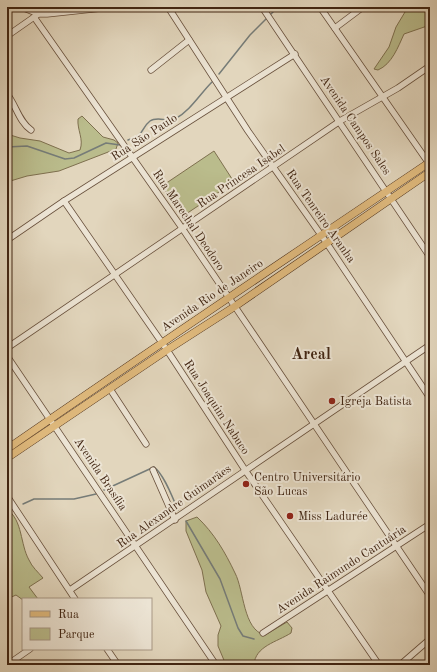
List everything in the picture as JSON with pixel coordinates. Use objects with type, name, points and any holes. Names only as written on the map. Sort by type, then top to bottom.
[{"type":"main road","name":"Avenida Rio de Janeiro","points":[[7,449],[161,342],[430,163]]},
{"type":"main road","name":"Avenida Rio de Janeiro","points":[[7,458],[167,350],[234,307],[326,242],[430,172]]},
{"type":"street","points":[[21,7],[37,15],[64,14],[112,7]]},
{"type":"street","name":"Rua Tenreiro Aranha","points":[[168,7],[273,168],[326,242],[430,398]]},
{"type":"street","name":"Avenida Campos Sales","points":[[262,7],[430,256]]},
{"type":"street","points":[[320,7],[430,163]]},
{"type":"street","points":[[335,28],[363,7]]},
{"type":"street","points":[[7,36],[37,15]]},
{"type":"street","name":"Rua Marechal Deodoro","points":[[37,15],[430,596]]},
{"type":"street","points":[[151,70],[189,40]]},
{"type":"street","name":"Rua São Paulo","points":[[7,240],[64,201],[134,158],[226,97],[295,54]]},
{"type":"street","name":"Rua Princesa Isabel","points":[[7,348],[340,121],[384,97],[430,66]]},
{"type":"street","points":[[7,94],[25,125],[31,130]]},
{"type":"street","name":"Rua Joaquim Nabuco","points":[[64,201],[167,350],[245,470],[379,665]]},
{"type":"street","name":"Rua Alexandre Guimarães","points":[[70,590],[175,520],[313,423],[430,345]]},
{"type":"street","name":"Avenida Brasília","points":[[7,356],[216,665]]},
{"type":"street","points":[[110,389],[146,444]]},
{"type":"street","points":[[153,470],[175,520]]},
{"type":"street","points":[[7,496],[74,598]]},
{"type":"street","name":"Avenida Raimundo Cantuária","points":[[263,632],[430,524]]},
{"type":"street","points":[[400,665],[430,639]]},
{"type":"street","points":[[7,665],[29,650]]},
{"type":"street","points":[[108,650],[118,665]]},
{"type":"green space","points":[[408,7],[430,7],[430,25],[404,34],[397,50],[387,64],[378,70],[374,69],[389,47],[396,27]]},
{"type":"green space","points":[[82,116],[103,137],[114,140],[118,143],[116,149],[59,171],[27,176],[7,182],[7,134],[20,138],[40,141],[69,153],[80,150],[81,138],[78,127],[78,119]]},
{"type":"green space","points":[[214,151],[234,182],[183,216],[162,186]]},
{"type":"green space","points":[[7,509],[12,514],[19,526],[26,554],[30,563],[43,578],[29,587],[37,598],[22,598],[22,599],[16,595],[7,599]]},
{"type":"green space","points":[[197,517],[214,536],[231,565],[238,580],[248,618],[252,626],[258,632],[265,635],[287,622],[292,628],[291,633],[262,649],[255,659],[254,665],[226,665],[218,646],[218,635],[221,626],[206,592],[202,570],[186,531],[186,521]]},
{"type":"waterway","points":[[270,15],[278,7]]},
{"type":"waterway","points":[[219,74],[250,35],[267,18]]},
{"type":"waterway","points":[[128,140],[138,136],[150,121],[159,119],[172,120],[180,116],[212,82]]},
{"type":"waterway","points":[[7,147],[27,146],[65,159],[74,158],[106,143],[120,145]]},
{"type":"waterway","points":[[104,490],[154,467],[158,470],[165,481],[178,510]]},
{"type":"waterway","points":[[23,504],[34,499],[74,499],[96,494]]},
{"type":"waterway","points":[[186,521],[220,579],[238,628],[243,636],[254,639]]},
{"type":"place","name":"Igreja Batista","points":[[332,401]]},
{"type":"place","name":"Centro Universitário São Lucas","points":[[246,484]]},
{"type":"place","name":"Miss Ladurée","points":[[290,516]]},
{"type":"district","name":"Areal","points":[[311,353]]}]
